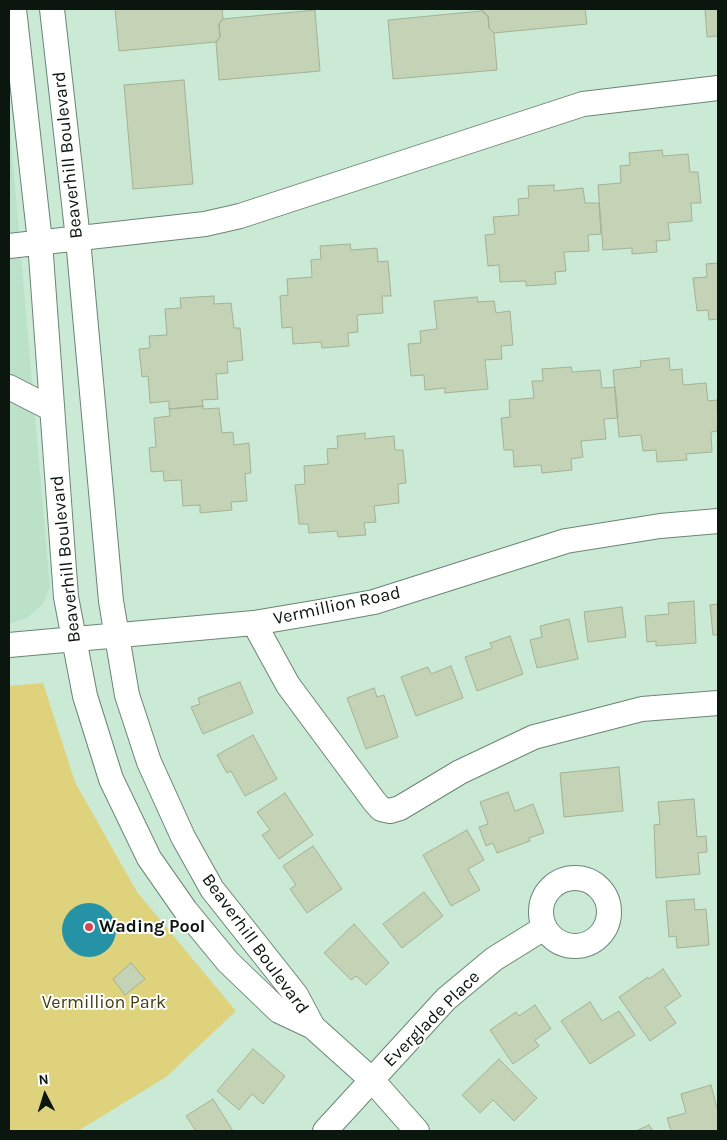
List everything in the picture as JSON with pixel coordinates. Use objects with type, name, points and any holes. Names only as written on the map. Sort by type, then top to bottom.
[{"type":"street","name":"Beaverhill Boulevard","points":[[14,9],[40,242],[66,597],[85,696],[111,779],[149,858],[186,911],[228,962],[279,1011],[313,1028],[372,1080],[417,1131]]},
{"type":"street","name":"Beaverhill Boulevard","points":[[52,9],[78,238],[116,635],[127,695],[149,762],[183,837],[212,889],[296,995],[313,1028]]},
{"type":"street","points":[[9,246],[206,224],[240,216],[583,104],[718,88]]},
{"type":"street","points":[[9,387],[52,409]]},
{"type":"street","name":"Vermillion Road","points":[[9,645],[254,623],[374,602],[566,541],[660,526],[718,521]]},
{"type":"street","points":[[254,623],[288,685],[374,801],[381,809],[390,811],[400,808],[460,772],[534,738],[642,709],[718,703]]},
{"type":"street","name":"Everglade Place","points":[[325,1131],[424,1022],[471,977],[516,944],[544,928]]},
{"type":"shaded area","points":[[9,117],[50,588],[42,605],[27,618],[9,624]]},
{"type":"green space","name":"Vermillion Park","points":[[43,683],[75,782],[137,892],[236,1011],[166,1077],[78,1131],[9,1131],[9,686]]},
{"type":"water","name":"Wading Pool","points":[[84,903],[94,903],[104,907],[112,915],[116,930],[112,945],[104,953],[94,957],[84,957],[74,953],[66,945],[62,935],[62,925],[66,915],[74,907]]},
{"type":"building","points":[[115,9],[222,9],[223,19],[219,24],[220,37],[216,42],[119,51]]},
{"type":"building","points":[[481,9],[585,9],[587,24],[494,33],[489,28],[488,16]]},
{"type":"building","points":[[705,9],[718,9],[718,36],[707,37]]},
{"type":"building","points":[[315,10],[320,71],[219,80],[216,42],[220,37],[219,24],[223,19]]},
{"type":"building","points":[[481,11],[488,16],[489,28],[494,33],[497,70],[393,79],[388,20]]},
{"type":"building","points":[[184,80],[193,184],[133,189],[124,85]]},
{"type":"building","points":[[662,150],[663,156],[688,154],[690,172],[698,172],[701,203],[691,203],[692,221],[668,223],[670,240],[656,241],[657,252],[632,254],[632,248],[603,250],[598,185],[621,183],[620,166],[630,165],[629,153]]},
{"type":"building","points":[[554,185],[554,191],[583,188],[585,203],[599,203],[601,234],[588,235],[589,251],[564,252],[566,271],[555,272],[556,284],[526,286],[526,281],[500,282],[499,265],[488,266],[485,235],[495,234],[493,217],[519,215],[518,199],[529,198],[528,186]]},
{"type":"building","points":[[350,244],[351,250],[377,248],[378,262],[388,261],[391,296],[382,296],[383,313],[357,315],[358,332],[348,333],[349,346],[322,348],[321,342],[293,344],[292,327],[282,328],[280,296],[288,295],[287,279],[312,277],[311,260],[321,259],[320,246]]},
{"type":"building","points":[[718,263],[718,319],[709,320],[708,310],[697,311],[693,278],[707,277],[706,264]]},
{"type":"building","points":[[214,296],[214,304],[231,303],[234,328],[240,328],[243,360],[227,362],[228,373],[216,374],[218,399],[202,400],[203,406],[169,409],[169,401],[150,403],[148,376],[142,377],[139,349],[150,348],[149,336],[167,335],[165,309],[181,308],[180,298]]},
{"type":"building","points":[[477,297],[478,302],[494,301],[496,313],[510,311],[513,345],[501,346],[502,359],[485,360],[488,389],[445,393],[445,388],[425,390],[424,375],[411,376],[408,344],[421,343],[420,331],[437,329],[434,301]]},
{"type":"building","points":[[669,358],[670,370],[682,369],[683,385],[706,383],[708,401],[717,400],[718,431],[711,432],[712,452],[686,454],[687,460],[657,462],[656,450],[643,451],[641,435],[619,437],[613,370],[641,367],[640,361]]},
{"type":"building","points":[[571,367],[572,372],[600,370],[602,388],[615,387],[618,418],[604,419],[606,439],[581,441],[583,457],[571,459],[572,470],[542,473],[541,465],[514,467],[513,450],[504,450],[501,418],[510,417],[509,400],[534,398],[532,381],[543,381],[542,369]]},
{"type":"building","points":[[203,406],[203,409],[219,408],[222,433],[233,432],[234,445],[249,443],[251,473],[245,474],[247,501],[231,502],[232,510],[200,513],[200,505],[183,506],[181,480],[164,481],[163,471],[151,472],[149,448],[156,447],[154,418],[170,416],[169,409]]},
{"type":"building","points":[[365,433],[365,439],[394,436],[395,450],[403,450],[406,483],[398,484],[399,503],[374,506],[376,522],[364,523],[366,535],[338,537],[337,531],[309,533],[308,524],[299,524],[295,485],[305,484],[304,466],[328,464],[327,449],[338,448],[337,436]]},
{"type":"building","points":[[694,601],[696,643],[656,646],[656,641],[647,642],[645,616],[669,614],[668,603]]},
{"type":"building","points":[[718,604],[718,635],[713,635],[710,605]]},
{"type":"building","points":[[622,607],[626,637],[588,642],[584,612]]},
{"type":"building","points":[[569,619],[578,659],[537,668],[530,640],[542,637],[540,626]]},
{"type":"building","points":[[510,636],[523,674],[477,691],[465,657],[492,648],[490,643]]},
{"type":"building","points":[[451,666],[463,698],[416,716],[401,677],[428,667],[431,674]]},
{"type":"building","points":[[240,682],[253,713],[203,734],[191,707],[200,704],[198,698]]},
{"type":"building","points":[[374,688],[377,697],[384,695],[398,737],[366,749],[347,698]]},
{"type":"building","points":[[253,735],[277,779],[245,796],[231,771],[227,773],[217,755]]},
{"type":"building","points":[[619,767],[623,811],[564,817],[560,773]]},
{"type":"building","points":[[508,792],[515,811],[533,804],[544,833],[529,838],[530,841],[497,853],[493,843],[486,846],[479,827],[488,824],[480,802]]},
{"type":"building","points":[[285,793],[313,835],[279,859],[262,835],[270,830],[257,812]]},
{"type":"building","points":[[694,799],[697,837],[706,836],[707,852],[698,853],[700,874],[656,878],[654,825],[660,824],[658,802]]},
{"type":"building","points":[[467,830],[484,860],[468,869],[480,890],[451,906],[423,855]]},
{"type":"building","points":[[313,846],[342,889],[307,913],[290,889],[296,885],[283,866]]},
{"type":"building","points":[[424,892],[443,916],[402,948],[383,924]]},
{"type":"building","points":[[694,899],[695,910],[706,909],[709,945],[677,948],[676,936],[669,937],[666,901]]},
{"type":"building","points":[[354,924],[389,963],[366,985],[356,976],[351,980],[324,953]]},
{"type":"building","points":[[131,963],[145,979],[125,995],[113,979]]},
{"type":"building","points":[[663,969],[681,996],[665,1007],[676,1023],[650,1041],[619,997]]},
{"type":"building","points":[[590,1002],[602,1021],[619,1011],[635,1035],[590,1064],[561,1021]]},
{"type":"building","points":[[535,1005],[551,1029],[535,1040],[539,1046],[513,1064],[490,1030],[516,1012],[519,1016]]},
{"type":"building","points":[[253,1049],[285,1076],[263,1104],[252,1094],[239,1110],[217,1091]]},
{"type":"building","points":[[499,1059],[537,1098],[514,1121],[493,1100],[480,1113],[462,1095]]},
{"type":"building","points":[[711,1085],[718,1112],[718,1131],[671,1131],[667,1118],[686,1113],[681,1094]]},
{"type":"building","points":[[213,1099],[233,1131],[196,1131],[186,1116]]},
{"type":"building","points":[[649,1125],[653,1131],[636,1131]]},
{"type":"place","name":"Wading Pool","points":[[89,927]]}]
